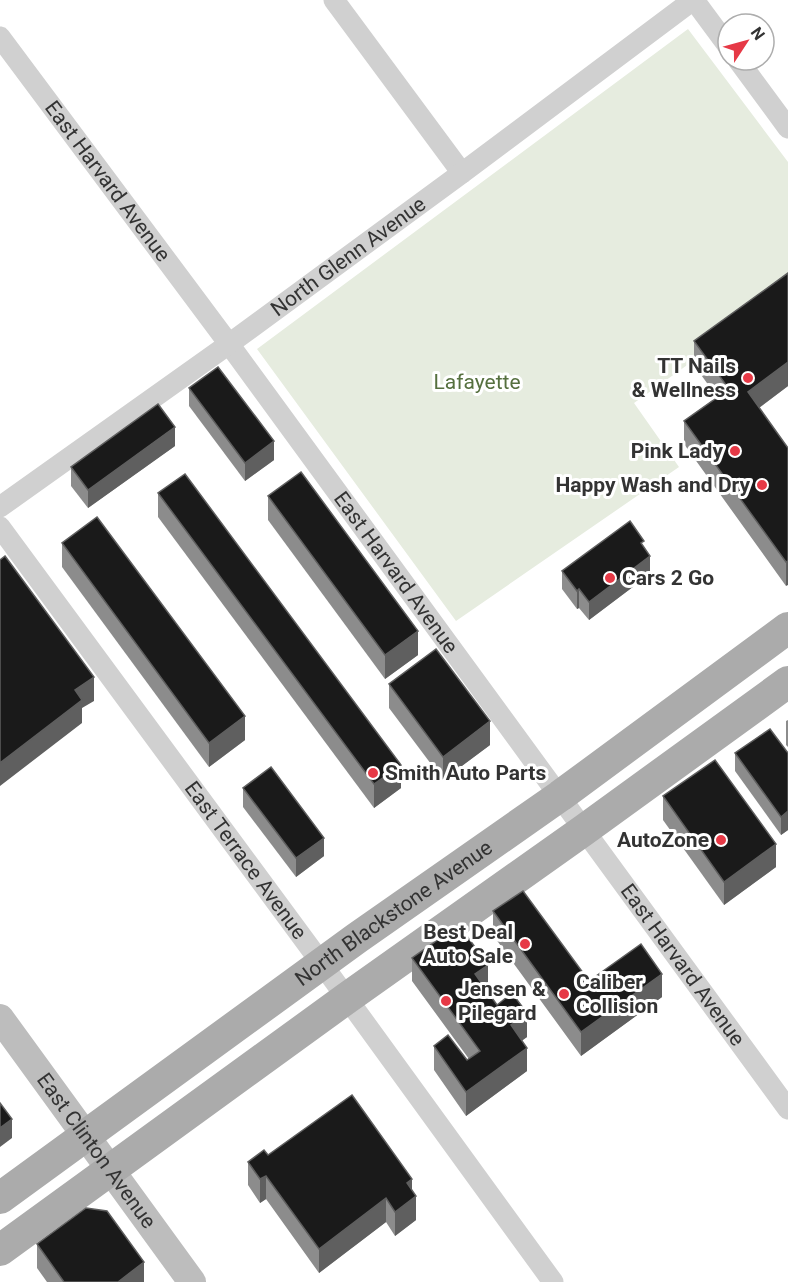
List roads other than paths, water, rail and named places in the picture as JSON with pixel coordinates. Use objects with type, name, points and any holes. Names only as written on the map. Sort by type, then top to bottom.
[{"type":"main road","name":"North Blackstone Avenue","points":[[0,1198],[322,964],[560,796],[788,628]]},
{"type":"main road","name":"North Blackstone Avenue","points":[[0,1250],[788,682]]},
{"type":"main road","name":"East Clinton Avenue","points":[[0,1018],[192,1282]]},
{"type":"street","points":[[334,0],[462,173]]},
{"type":"street","points":[[694,0],[716,30]]},
{"type":"street","name":"North Glenn Avenue","points":[[0,507],[229,344],[694,0]]},
{"type":"street","name":"East Harvard Avenue","points":[[0,37],[229,344],[788,1109]]},
{"type":"street","points":[[747,72],[788,128]]},
{"type":"street","name":"East Terrace Avenue","points":[[0,527],[553,1282]]},
{"type":"place","name":"TT Nails & Wellness","points":[[748,378]]},
{"type":"place","name":"Pink Lady","points":[[735,451]]},
{"type":"place","name":"Happy Wash and Dry","points":[[762,485]]},
{"type":"place","name":"Cars 2 Go","points":[[610,578]]},
{"type":"place","name":"Smith Auto Parts","points":[[373,773]]},
{"type":"place","name":"AutoZone","points":[[721,840]]},
{"type":"place","name":"Best Deal Auto Sale","points":[[525,944]]},
{"type":"place","name":"Caliber Collision","points":[[564,994]]},
{"type":"place","name":"Jensen & Pilegard","points":[[446,1001]]},
{"type":"park label","name":"Lafayette","points":[[477,382]]}]
